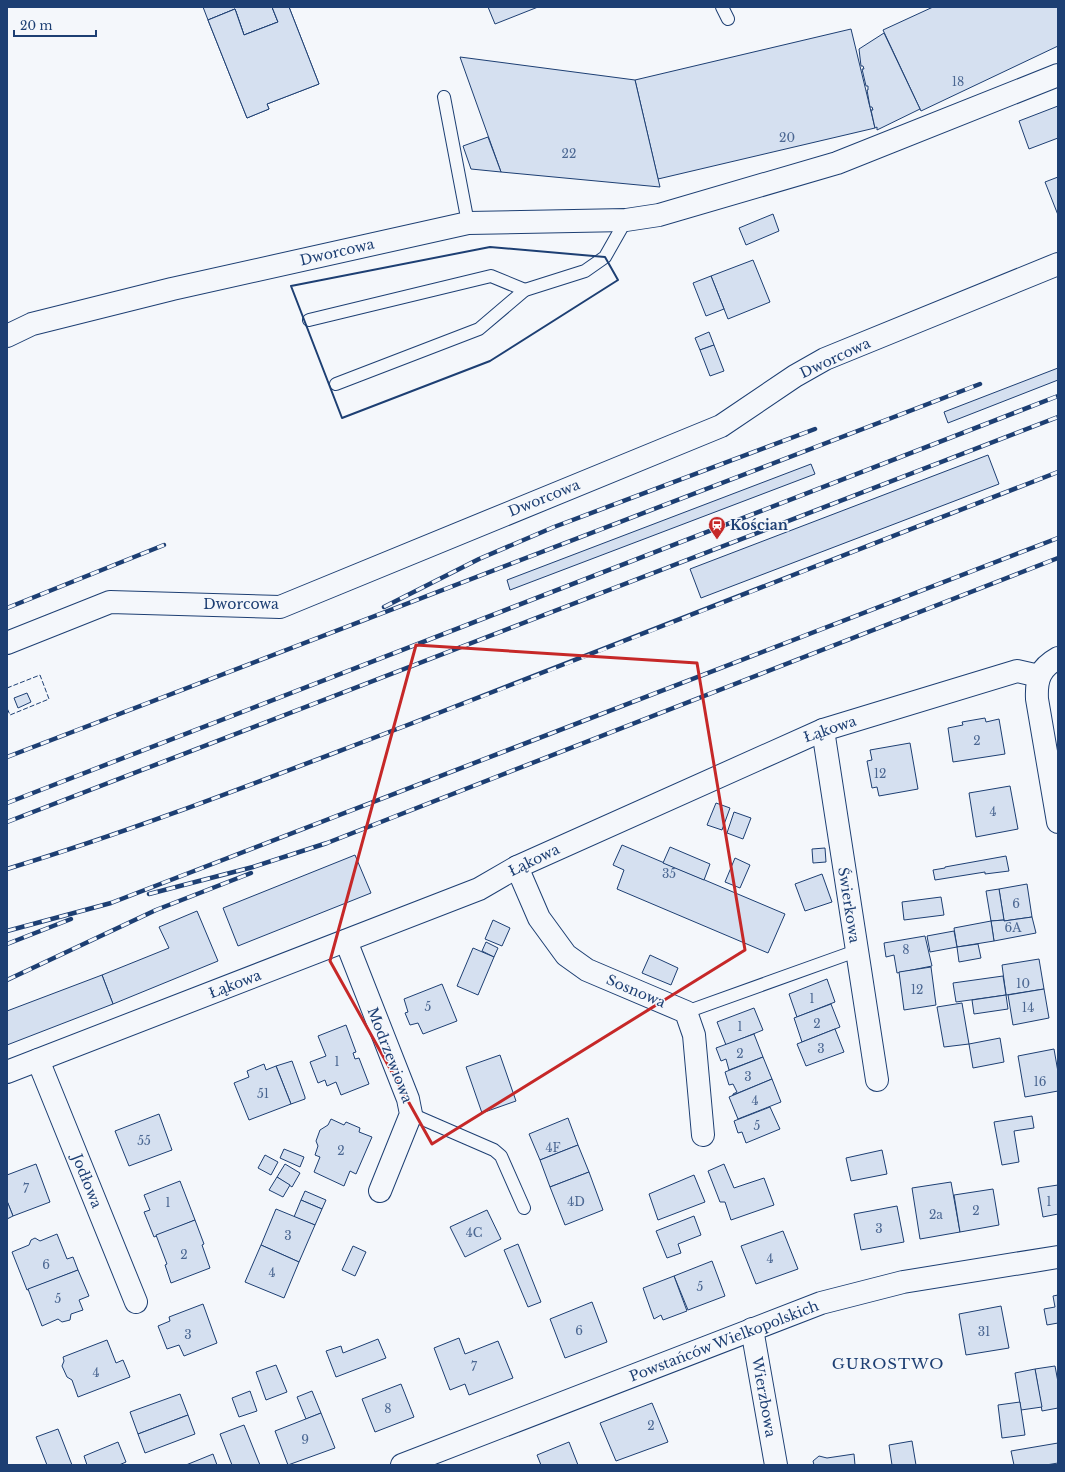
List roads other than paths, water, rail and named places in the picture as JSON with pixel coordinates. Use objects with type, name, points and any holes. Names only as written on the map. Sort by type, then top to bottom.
[{"type":"street","name":"Dworcowa","points":[[7,336],[32,324],[165,291],[468,223],[626,220],[659,215],[837,163],[1058,75]]},
{"type":"street","name":"Dworcowa","points":[[7,643],[110,602],[280,606],[721,426],[795,376],[825,359],[1058,264]]},
{"type":"street","points":[[1058,658],[1045,666],[1039,676],[1036,686],[1058,822]]},
{"type":"street","name":"Łąkowa","points":[[7,1072],[479,889],[517,867],[823,730],[1017,671],[1039,676]]},
{"type":"street","name":"Świerkowa","points":[[823,730],[877,1080]]},
{"type":"street","name":"Sosnowa","points":[[517,867],[539,918],[566,955],[587,970],[686,1012]]},
{"type":"street","name":"Modrzewiowa","points":[[346,941],[408,1099],[410,1114],[380,1191]]},
{"type":"street","points":[[686,1012],[694,1035],[702,1135]]},
{"type":"street","name":"Jodłowa","points":[[38,1060],[136,1302]]},
{"type":"street","name":"Powstańców Wielkopolskich","points":[[408,1464],[821,1303],[903,1282],[1058,1257]]},
{"type":"street","name":"Wierzbowa","points":[[752,1329],[776,1465]]},
{"type":"lane","points":[[722,7],[728,20]]},
{"type":"lane","points":[[444,97],[468,223]]},
{"type":"lane","points":[[336,384],[479,329],[526,290],[585,271],[605,257],[626,220]]},
{"type":"lane","points":[[309,320],[491,276],[526,290]]},
{"type":"lane","points":[[686,1012],[856,951]]},
{"type":"lane","points":[[410,1114],[494,1150],[501,1156],[524,1208]]},
{"type":"railway","points":[[7,757],[980,384]]},
{"type":"railway","points":[[7,803],[1058,396]]},
{"type":"railway","points":[[7,822],[1058,417]]},
{"type":"railway","points":[[384,607],[479,559],[554,527],[815,429]]},
{"type":"railway","points":[[7,869],[157,819],[257,782],[568,663],[1058,472]]},
{"type":"railway","points":[[7,931],[111,903],[1058,538]]},
{"type":"railway","points":[[7,608],[164,545]]},
{"type":"railway","points":[[149,894],[253,867],[327,843],[1058,558]]},
{"type":"railway","points":[[7,980],[156,910],[251,873]]},
{"type":"railway","points":[[7,944],[71,919]]},
{"type":"place","name":"Kościan","points":[[717,540]]},
{"type":"district","name":"GUROSTWO","points":[[888,1363]]}]
